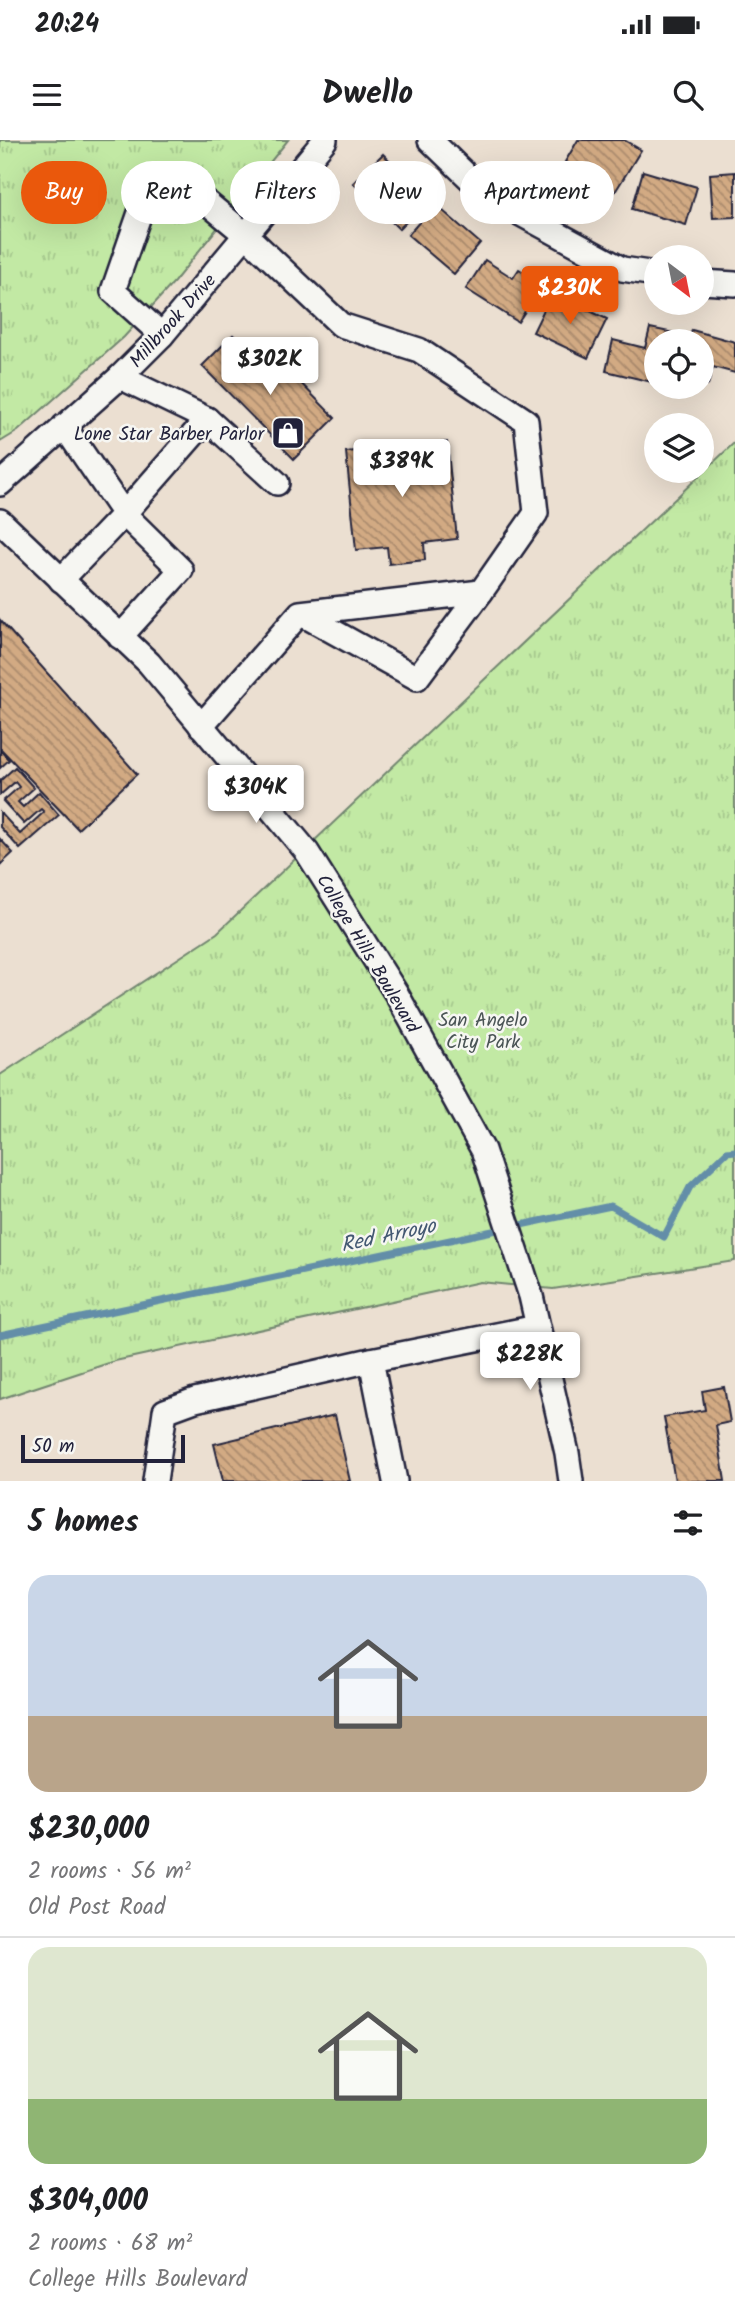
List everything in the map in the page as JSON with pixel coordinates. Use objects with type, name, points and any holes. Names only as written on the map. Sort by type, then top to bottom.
[{"type":"street","name":"Millbrook Drive","points":[[0,484],[120,377],[162,335],[325,140]]},
{"type":"street","points":[[430,140],[488,197],[622,268],[644,272]]},
{"type":"street","points":[[162,335],[113,290],[142,207],[179,197],[205,201],[246,234],[341,325],[418,350],[526,421],[536,513],[417,678],[300,613]]},
{"type":"street","points":[[714,283],[735,285]]},
{"type":"street","points":[[120,377],[207,419],[277,483]]},
{"type":"street","points":[[61,580],[124,514],[207,419]]},
{"type":"street","points":[[64,426],[124,514],[181,570],[120,637]]},
{"type":"street","name":"College Hills Boulevard","points":[[0,521],[149,663],[307,852],[396,993],[483,1150],[531,1296],[571,1481]]},
{"type":"street","points":[[201,726],[300,613],[481,592]]},
{"type":"street","points":[[155,1481],[165,1411],[195,1400],[371,1360],[537,1327]]},
{"type":"street","points":[[371,1360],[395,1481]]},
{"type":"green space","points":[[0,140],[288,140],[271,161],[230,161],[230,212],[174,282],[124,337],[18,431],[0,442]]},
{"type":"green space","name":"San Angelo City Park","points":[[735,442],[735,1261],[553,1289],[480,1282],[115,1361],[0,1399],[0,1075],[217,933],[692,483],[714,483],[714,462]]},
{"type":"building","points":[[578,140],[624,140],[641,150],[615,192],[614,161],[566,161]]},
{"type":"building","points":[[383,154],[390,161],[376,161]]},
{"type":"building","points":[[643,171],[697,187],[686,225],[632,209]]},
{"type":"building","points":[[735,172],[735,217],[713,218],[710,174]]},
{"type":"building","points":[[446,214],[480,243],[454,274],[408,235],[418,224],[446,224]]},
{"type":"building","points":[[485,260],[513,278],[519,269],[543,284],[518,322],[466,289]]},
{"type":"building","points":[[552,293],[607,319],[588,358],[533,332]]},
{"type":"building","points":[[233,335],[275,376],[285,367],[335,418],[294,459],[202,366]]},
{"type":"building","points":[[714,336],[735,342],[735,373],[714,367]]},
{"type":"building","points":[[613,340],[644,348],[644,380],[606,371]]},
{"type":"building","points":[[447,442],[457,539],[424,543],[425,560],[389,564],[387,547],[356,550],[346,452]]},
{"type":"building","points":[[0,620],[137,774],[78,829],[0,748]]},
{"type":"building","points":[[0,750],[9,760],[0,768]]},
{"type":"building","points":[[15,767],[34,788],[18,802],[23,807],[39,792],[59,815],[20,849],[0,827],[0,812],[20,834],[44,812],[41,809],[24,824],[3,801],[19,787],[15,782],[0,795],[0,781]]},
{"type":"building","points":[[0,839],[13,853],[0,865]]},
{"type":"building","points":[[724,1387],[730,1422],[716,1425],[725,1481],[675,1481],[664,1417],[705,1410],[702,1391]]},
{"type":"building","points":[[335,1415],[350,1481],[223,1481],[214,1444]]},
{"type":"waterway","name":"Red Arroyo","points":[[0,1335],[611,1206],[664,1237],[690,1187],[727,1152],[735,1151]]},
{"type":"place","name":"Lone Star Barber Parlor","points":[[288,433]]}]
